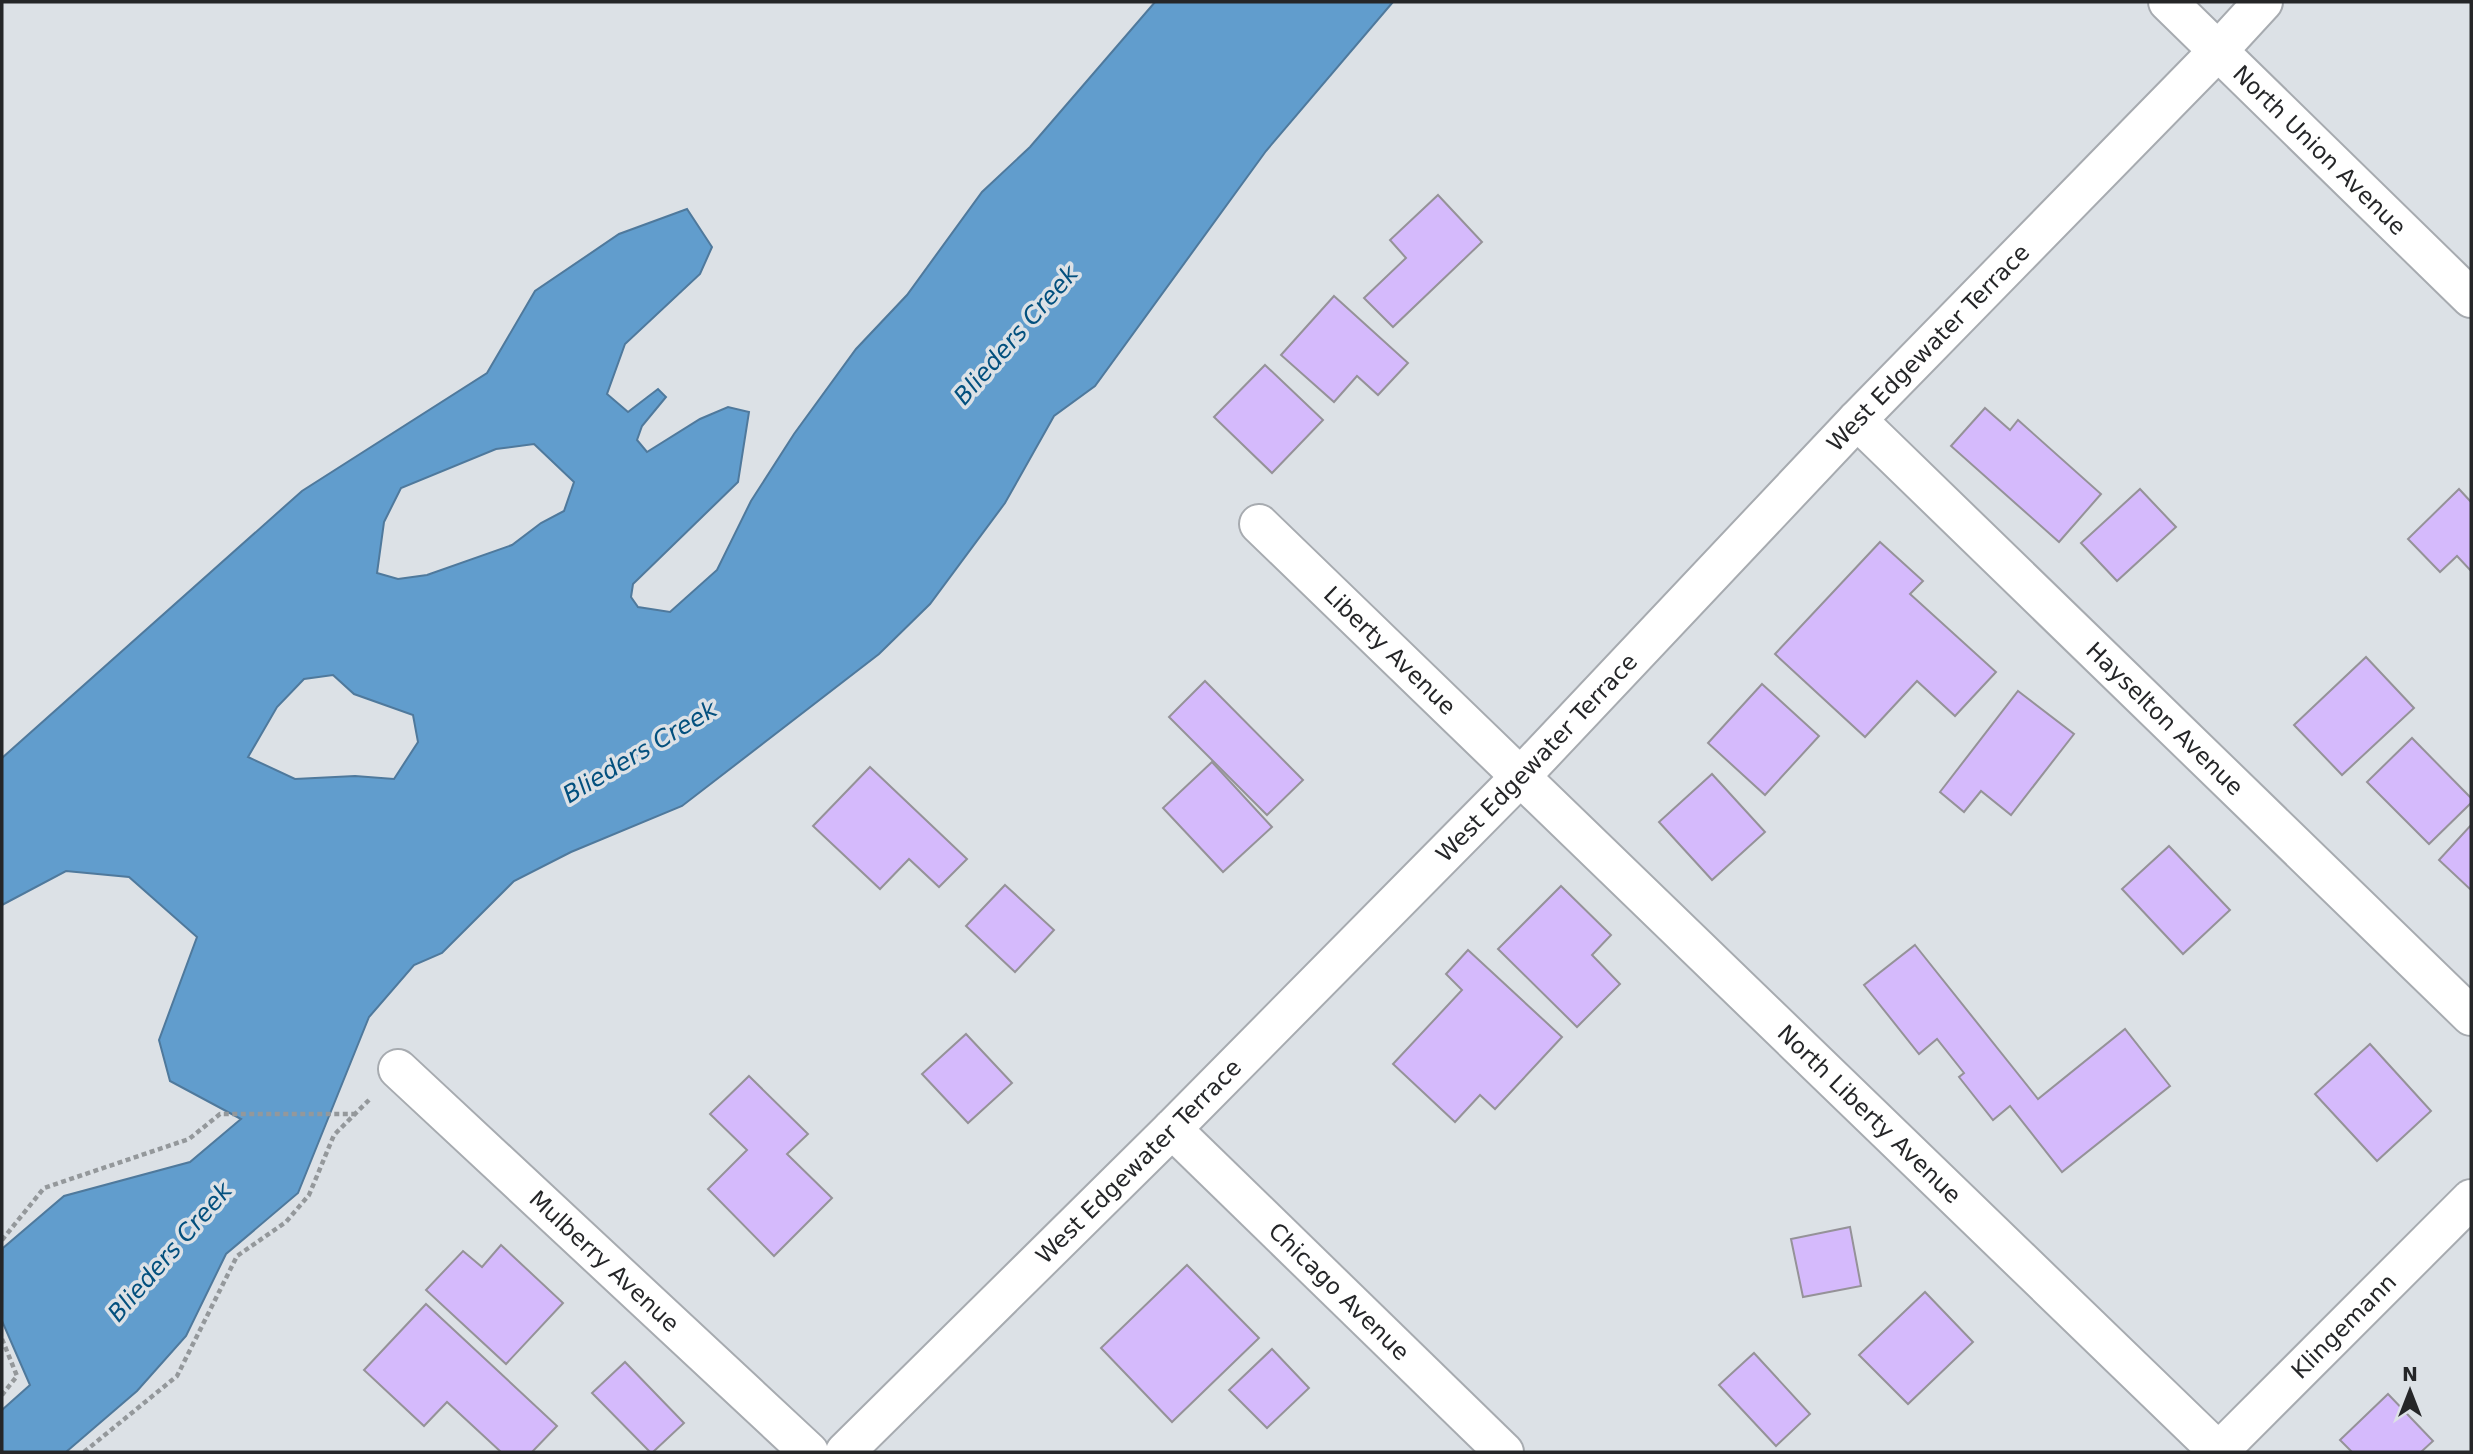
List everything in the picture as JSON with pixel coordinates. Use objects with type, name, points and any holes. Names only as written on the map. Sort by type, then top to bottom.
[{"type":"street","name":"North Union Avenue","points":[[2168,2],[2471,298]]},
{"type":"street","name":"West Edgewater Terrace","points":[[845,1452],[1172,1129],[1521,776],[1857,420],[2263,2]]},
{"type":"street","name":"Hayselton Avenue","points":[[1857,420],[2471,1016]]},
{"type":"street","name":"Liberty Avenue","points":[[1259,524],[1521,776]]},
{"type":"street","name":"North Liberty Avenue","points":[[1521,776],[2218,1452]]},
{"type":"street","name":"Mulberry Avenue","points":[[398,1069],[809,1452]]},
{"type":"street","name":"Chicago Avenue","points":[[1172,1129],[1504,1452]]},
{"type":"street","name":"Klingemann","points":[[2218,1452],[2471,1199]]},
{"type":"path","points":[[2,1240],[44,1188],[189,1139],[220,1114],[357,1114],[334,1135],[309,1195],[286,1222],[237,1256],[177,1376],[83,1452]]},
{"type":"path","points":[[2,1339],[18,1376],[2,1395]]},
{"type":"water","name":"Blieders Creek","points":[[1155,2],[1393,2],[1266,151],[1095,386],[1054,416],[1005,503],[930,604],[879,654],[682,806],[571,852],[514,881],[442,953],[414,965],[369,1017],[298,1193],[226,1254],[186,1336],[137,1391],[66,1452],[2,1452],[2,1410],[30,1385],[2,1321],[3,1248],[64,1196],[190,1162],[241,1119],[170,1081],[159,1040],[197,937],[129,877],[66,871],[2,905],[2,758],[302,491],[487,373],[535,291],[619,234],[687,209],[712,247],[700,274],[625,344],[607,394],[628,412],[658,389],[666,397],[642,426],[637,440],[647,452],[700,419],[728,407],[749,412],[738,482],[633,584],[631,597],[638,607],[670,612],[717,570],[751,501],[794,434],[856,349],[907,295],[982,192],[1030,147]],"holes":[[[534,444],[574,482],[564,511],[541,523],[512,545],[427,575],[398,579],[377,573],[384,522],[401,488],[496,449]],[[333,675],[354,694],[413,715],[418,742],[394,779],[355,776],[295,779],[248,757],[277,707],[304,679]]]},
{"type":"building","points":[[1438,195],[1482,242],[1393,327],[1364,298],[1406,258],[1390,240]]},
{"type":"building","points":[[1334,296],[1408,363],[1378,395],[1357,376],[1334,402],[1281,355]]},
{"type":"building","points":[[1265,365],[1323,420],[1272,473],[1214,417]]},
{"type":"building","points":[[1985,408],[2010,430],[2018,420],[2101,494],[2059,542],[1951,446]]},
{"type":"building","points":[[2140,489],[2176,527],[2117,581],[2081,543]]},
{"type":"building","points":[[2459,489],[2471,502],[2471,571],[2457,556],[2440,572],[2408,539]]},
{"type":"building","points":[[1880,542],[1923,581],[1910,594],[1996,672],[1955,716],[1917,681],[1865,737],[1775,654]]},
{"type":"building","points":[[2366,657],[2414,708],[2342,775],[2294,725]]},
{"type":"building","points":[[1205,681],[1303,780],[1267,815],[1169,717]]},
{"type":"building","points":[[1762,684],[1819,736],[1765,795],[1708,743]]},
{"type":"building","points":[[2018,691],[2074,734],[2011,815],[1981,791],[1964,812],[1940,792]]},
{"type":"building","points":[[2412,738],[2471,798],[2471,803],[2429,844],[2367,782]]},
{"type":"building","points":[[1212,762],[1272,827],[1223,872],[1163,808]]},
{"type":"building","points":[[870,767],[967,859],[939,887],[909,859],[880,889],[813,826]]},
{"type":"building","points":[[1712,774],[1765,832],[1712,880],[1659,822]]},
{"type":"building","points":[[2471,825],[2471,890],[2439,860]]},
{"type":"building","points":[[2169,846],[2230,910],[2183,954],[2122,889]]},
{"type":"building","points":[[1005,885],[1054,930],[1015,972],[966,926]]},
{"type":"building","points":[[1561,886],[1611,935],[1592,955],[1620,984],[1577,1027],[1498,949]]},
{"type":"building","points":[[1915,945],[2038,1099],[2125,1029],[2170,1086],[2062,1172],[2010,1106],[1993,1120],[1959,1077],[1964,1073],[1937,1039],[1919,1054],[1864,985]]},
{"type":"building","points":[[1468,950],[1562,1037],[1495,1109],[1480,1095],[1455,1122],[1393,1064],[1462,990],[1446,974]]},
{"type":"building","points":[[966,1034],[1012,1083],[968,1123],[922,1074]]},
{"type":"building","points":[[2370,1044],[2431,1111],[2377,1161],[2315,1094]]},
{"type":"building","points":[[749,1076],[808,1134],[787,1154],[832,1198],[774,1256],[708,1189],[747,1150],[710,1114]]},
{"type":"building","points":[[1850,1227],[1861,1286],[1803,1297],[1791,1239]]},
{"type":"building","points":[[501,1245],[563,1303],[506,1364],[426,1290],[463,1251],[482,1267]]},
{"type":"building","points":[[1187,1265],[1259,1338],[1172,1422],[1101,1348]]},
{"type":"building","points":[[1925,1292],[1973,1342],[1908,1404],[1859,1355]]},
{"type":"building","points":[[426,1304],[557,1426],[532,1452],[501,1452],[447,1402],[424,1426],[364,1370]]},
{"type":"building","points":[[1272,1349],[1309,1388],[1267,1428],[1229,1390]]},
{"type":"building","points":[[1754,1353],[1810,1414],[1776,1446],[1719,1385]]},
{"type":"building","points":[[625,1362],[684,1423],[653,1452],[592,1393]]},
{"type":"building","points":[[2388,1394],[2433,1441],[2421,1452],[2352,1452],[2340,1440]]}]
